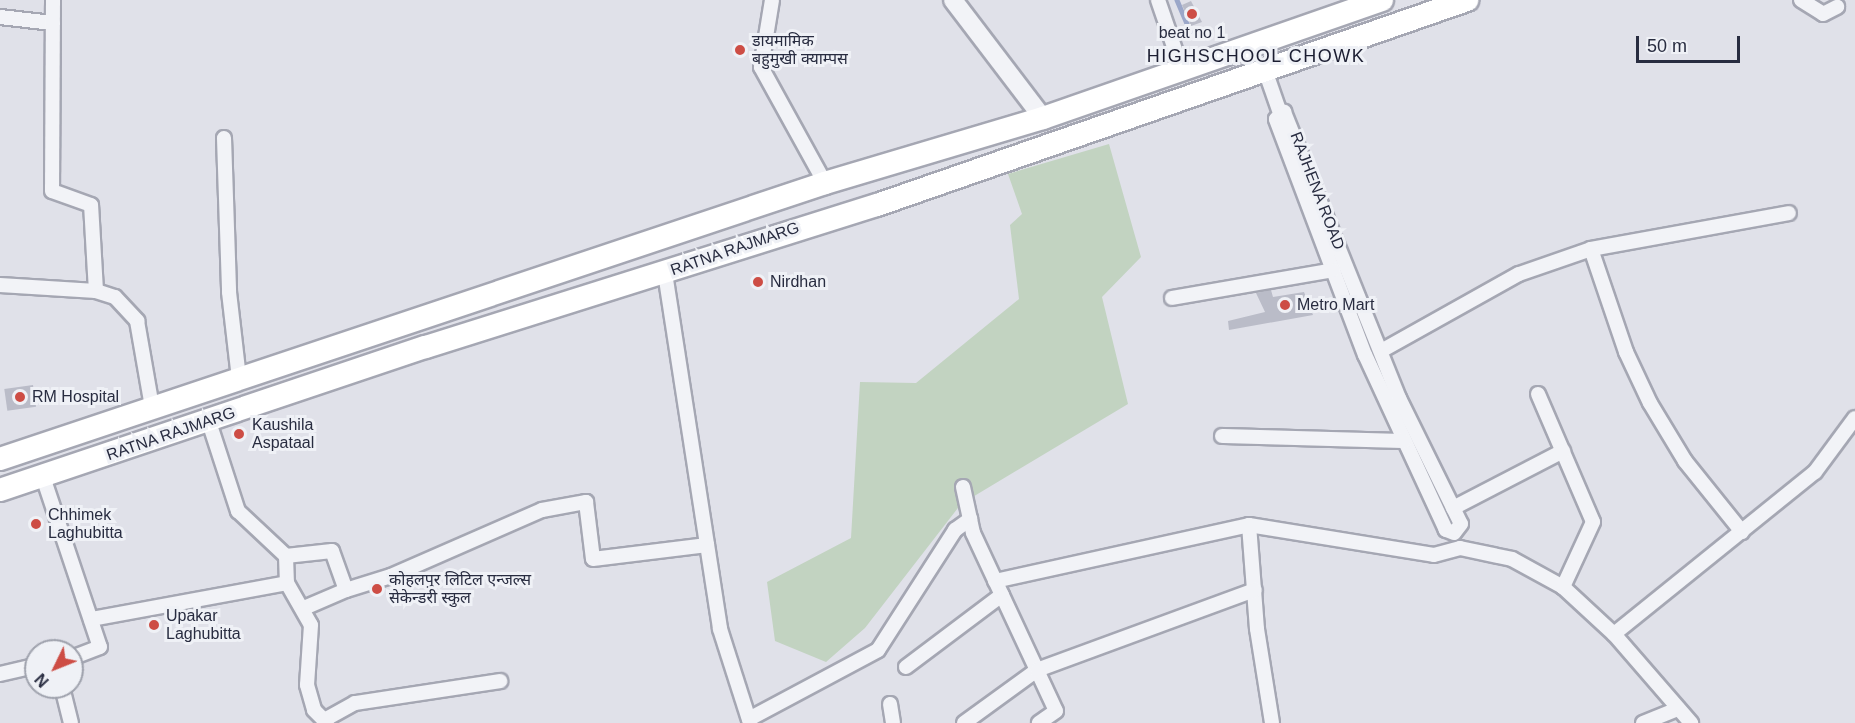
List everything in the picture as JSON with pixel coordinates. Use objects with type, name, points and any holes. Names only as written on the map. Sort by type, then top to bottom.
[{"type":"highway","name":"RATNA RAJMARG","points":[[0,459],[825,183],[1042,118],[1180,67],[1382,0]]},
{"type":"highway","name":"RATNA RAJMARG","points":[[0,490],[209,422],[426,347],[665,273],[1467,0]]},
{"type":"street","points":[[54,0],[52,191],[91,205],[96,291]]},
{"type":"street","points":[[772,0],[761,67],[825,183]]},
{"type":"street","points":[[953,0],[1042,118]]},
{"type":"street","points":[[1158,0],[1180,67]]},
{"type":"street","points":[[1801,0],[1823,14],[1837,7]]},
{"type":"street","points":[[0,17],[53,23]]},
{"type":"street","name":"RAJHENA ROAD","points":[[1265,70],[1334,253],[1381,351],[1404,441],[1454,529]]},
{"type":"street","points":[[224,138],[230,292],[239,380]]},
{"type":"street","points":[[1381,351],[1519,274],[1592,249],[1789,213]]},
{"type":"street","points":[[1592,249],[1626,352],[1650,403],[1685,461],[1742,532]]},
{"type":"street","name":"RAJHENA ROAD","points":[[1334,253],[1334,270],[1392,401],[1453,508],[1454,529]]},
{"type":"street","points":[[1172,298],[1334,270]]},
{"type":"street","points":[[665,273],[720,629],[749,721],[878,651],[955,530],[970,519]]},
{"type":"street","points":[[0,285],[96,291],[115,297],[137,321],[152,407]]},
{"type":"street","points":[[1538,394],[1593,522],[1563,587]]},
{"type":"street","points":[[1614,634],[1815,472],[1855,418]]},
{"type":"street","points":[[209,422],[238,511],[286,556],[286,583],[304,608],[310,625],[307,685],[314,710],[326,721],[355,703],[500,681]]},
{"type":"street","points":[[1222,436],[1404,441]]},
{"type":"street","points":[[1453,508],[1563,450]]},
{"type":"street","points":[[43,477],[100,646],[84,653]]},
{"type":"street","points":[[963,487],[970,519],[995,581],[1056,711],[1040,723]]},
{"type":"street","points":[[304,608],[346,590],[391,576],[542,510],[585,502],[593,559],[707,545]]},
{"type":"street","points":[[995,581],[1249,525],[1434,555],[1460,548],[1512,559],[1563,587],[1614,634],[1691,723]]},
{"type":"street","points":[[1249,525],[1272,723]]},
{"type":"street","points":[[1454,529],[1460,548]]},
{"type":"street","points":[[286,556],[332,551],[346,590]]},
{"type":"street","points":[[91,619],[286,583]]},
{"type":"street","points":[[964,723],[1037,670],[1255,590]]},
{"type":"street","points":[[906,666],[1002,595]]},
{"type":"street","points":[[0,674],[24,669]]},
{"type":"street","points":[[65,699],[71,723]]},
{"type":"street","points":[[890,704],[893,723]]},
{"type":"street","points":[[1643,723],[1678,709]]},
{"type":"green space","points":[[1109,144],[1141,257],[1102,297],[1128,404],[961,504],[865,628],[826,662],[775,641],[767,582],[851,538],[860,382],[916,383],[1019,299],[1010,225],[1022,214],[1008,174]]},
{"type":"building","name":"beat no 1","points":[[1191,1],[1202,22],[1191,26],[1182,5]]},
{"type":"building","name":"Metro Mart","points":[[1271,290],[1273,297],[1304,292],[1313,315],[1229,330],[1228,321],[1265,312],[1256,293]]},
{"type":"building","name":"RM Hospital","points":[[33,385],[36,407],[7,411],[4,389]]},
{"type":"waterway","points":[[1177,0],[1190,31]]},
{"type":"place","name":"beat no 1","points":[[1192,14]]},
{"type":"place","name":"डायमामिक बहुमुखी क्याम्पस","points":[[740,50]]},
{"type":"place","name":"Nirdhan","points":[[758,282]]},
{"type":"place","name":"Metro Mart","points":[[1285,305]]},
{"type":"place","name":"RM Hospital","points":[[20,397]]},
{"type":"place","name":"Kaushila Aspataal","points":[[239,434]]},
{"type":"place","name":"Chhimek Laghubitta","points":[[36,524]]},
{"type":"place","name":"कोहलपुर लिटिल एन्जल्स सेकेन्डरी स्कुल","points":[[377,589]]},
{"type":"place","name":"Upakar Laghubitta","points":[[154,625]]},
{"type":"district","name":"HIGHSCHOOL CHOWK","points":[[1256,56]]}]
